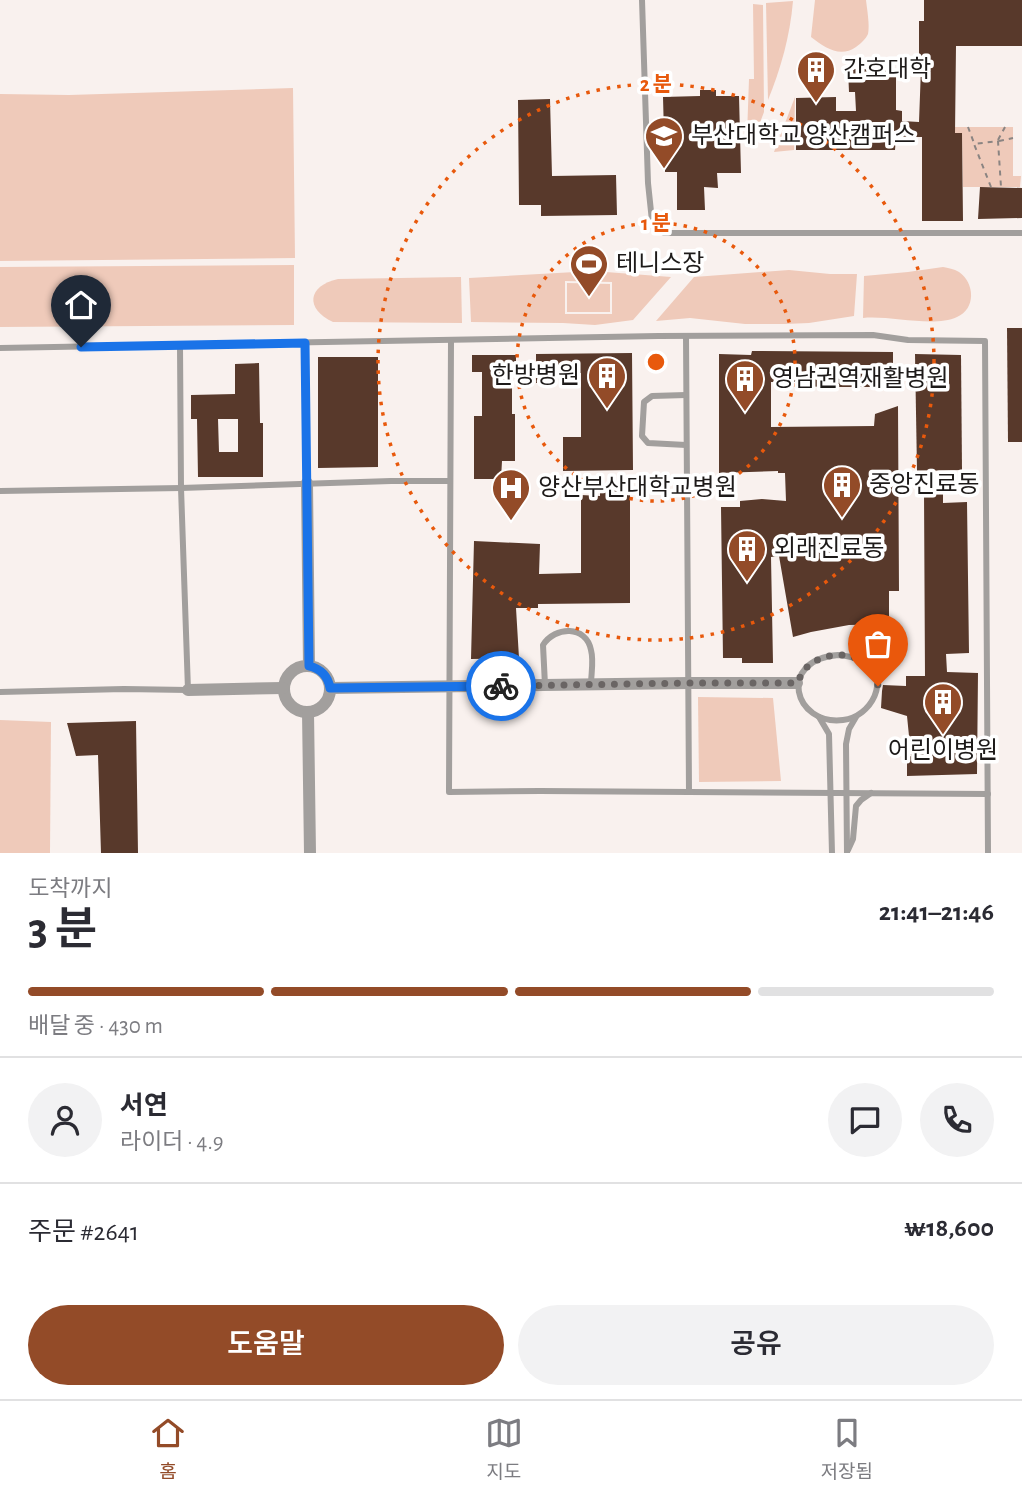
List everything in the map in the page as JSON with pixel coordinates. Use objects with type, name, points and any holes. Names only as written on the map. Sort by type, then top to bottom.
[{"type":"street","points":[[307,483],[309,666]]},
{"type":"street","points":[[309,666],[315,667],[326,676],[330,688],[326,702],[315,711],[308,712],[293,708],[284,696],[283,688],[294,669],[309,666]]},
{"type":"street","points":[[330,688],[797,683]]},
{"type":"street","points":[[188,690],[283,688]]},
{"type":"street","points":[[308,712],[310,853]]},
{"type":"lane","points":[[642,0],[648,183],[652,221],[664,233],[1022,233]]},
{"type":"lane","points":[[686,335],[689,792]]},
{"type":"lane","points":[[0,348],[686,335],[873,335],[908,340],[985,341],[988,853]]},
{"type":"lane","points":[[451,341],[449,792],[988,794]]},
{"type":"lane","points":[[305,343],[307,483]]},
{"type":"lane","points":[[0,692],[188,690],[181,488],[180,346]]},
{"type":"lane","points":[[686,395],[652,396],[644,402],[642,436],[648,443],[686,445]]},
{"type":"lane","points":[[0,491],[449,481]]},
{"type":"lane","points":[[545,685],[543,645],[559,631],[570,630],[591,646],[591,685]]},
{"type":"lane","points":[[832,853],[829,734],[818,715],[802,701],[797,683],[807,667],[828,656],[848,656],[865,662],[877,677],[877,692],[849,729],[846,744],[847,853]]},
{"type":"lane","points":[[818,715],[837,720],[857,716]]},
{"type":"lane","points":[[847,853],[853,839],[856,806],[872,793]]},
{"type":"path","points":[[968,127],[991,187]]},
{"type":"path","points":[[1001,187],[998,141],[1005,127]]},
{"type":"path","points":[[974,144],[1013,138]]},
{"type":"shaded area","points":[[815,0],[866,0],[869,27],[866,38],[856,47],[844,52],[827,48],[816,41],[811,37]]},
{"type":"shaded area","points":[[793,1],[784,52],[768,100],[766,3]]},
{"type":"shaded area","points":[[753,4],[763,5],[764,112],[756,133],[747,135],[749,79],[754,79]]},
{"type":"shaded area","points":[[293,88],[295,258],[0,261],[0,94],[69,95]]},
{"type":"shaded area","points":[[795,97],[794,150],[774,152]]},
{"type":"shaded area","points":[[954,127],[1013,127],[1013,176],[1021,176],[1020,187],[963,187],[962,133],[954,133]]},
{"type":"shaded area","points":[[294,265],[294,325],[0,327],[0,267]]},
{"type":"shaded area","points":[[943,267],[959,272],[970,289],[968,308],[957,317],[936,321],[863,318],[864,276]]},
{"type":"shaded area","points":[[789,270],[857,274],[854,316],[785,324],[745,324],[690,318],[656,321],[694,277]]},
{"type":"shaded area","points":[[593,271],[671,277],[633,320],[595,325],[471,322],[469,278]],"holes":[[[565,281],[612,282],[612,314],[565,314]]]},
{"type":"shaded area","points":[[461,277],[462,323],[333,322],[324,317],[314,305],[315,292],[328,282],[338,279]]},
{"type":"shaded area","name":"테니스장","points":[[567,283],[610,284],[610,312],[567,312]]},
{"type":"shaded area","points":[[698,697],[773,698],[781,781],[699,782]]},
{"type":"shaded area","points":[[0,720],[51,722],[50,853],[0,853]]},
{"type":"building","points":[[924,0],[1022,0],[1022,46],[956,46],[955,133],[962,133],[963,221],[922,221],[922,137],[896,137],[895,150],[796,150],[796,98],[836,97],[836,111],[856,111],[855,92],[849,92],[848,69],[896,69],[896,110],[902,111],[902,121],[919,122],[919,21],[924,21]]},
{"type":"building","points":[[700,90],[716,90],[716,96],[739,96],[741,173],[717,173],[718,188],[704,187],[705,210],[677,210],[677,172],[665,172],[663,97],[700,96]]},
{"type":"building","points":[[550,99],[552,176],[616,175],[617,215],[541,216],[541,205],[519,205],[518,100]]},
{"type":"building","points":[[980,187],[1022,188],[1022,218],[978,219]]},
{"type":"building","points":[[1007,328],[1022,328],[1022,442],[1008,442]]},
{"type":"building","points":[[752,351],[893,352],[893,387],[795,386],[795,382],[771,382],[771,427],[874,426],[875,414],[898,406],[899,591],[889,591],[889,624],[849,625],[793,637],[779,556],[771,557],[773,663],[742,663],[742,658],[723,658],[721,507],[740,507],[740,501],[786,501],[785,473],[719,473],[719,354],[751,355]]},
{"type":"building","name":"한방병원","points":[[632,353],[633,470],[563,471],[563,437],[581,437],[581,373],[554,373],[554,383],[536,383],[536,354]]},
{"type":"building","points":[[915,354],[961,355],[962,470],[917,471]]},
{"type":"building","points":[[472,355],[516,355],[516,369],[512,369],[515,461],[502,461],[501,479],[474,479],[474,416],[482,416],[482,372],[472,372]]},
{"type":"building","points":[[318,357],[378,357],[378,467],[318,468]]},
{"type":"building","points":[[259,363],[263,477],[198,477],[197,419],[191,419],[191,395],[235,394],[235,364]],"holes":[[[218,419],[238,419],[238,452],[219,452]]]},
{"type":"building","points":[[600,489],[625,489],[624,493],[630,494],[630,603],[538,604],[538,608],[516,608],[519,658],[471,659],[474,541],[540,544],[539,574],[581,573],[581,495],[600,496]]},
{"type":"building","points":[[943,490],[943,503],[967,502],[969,653],[946,654],[947,672],[978,673],[977,774],[907,776],[907,758],[911,756],[907,716],[881,708],[882,691],[883,685],[906,686],[906,676],[925,676],[924,492]]},
{"type":"building","points":[[136,721],[138,853],[101,853],[98,755],[76,756],[67,723]]},
{"type":"way so far","points":[[501,686],[797,683],[812,663],[838,655],[865,662],[877,677],[878,686]]},
{"type":"place","name":"간호대학","points":[[816,104]]},
{"type":"place","name":"부산대학교 양산캠퍼스","points":[[664,170]]},
{"type":"place","name":"테니스장","points":[[589,298]]},
{"type":"place","name":"한방병원","points":[[607,410]]},
{"type":"place","name":"영남권역재활병원","points":[[745,413]]},
{"type":"place","name":"중앙진료동","points":[[842,519]]},
{"type":"place","name":"양산부산대학교병원","points":[[511,522]]},
{"type":"place","name":"외래진료동","points":[[747,583]]},
{"type":"place","name":"어린이병원","points":[[943,736]]},
{"type":"route","points":[[81,347],[305,343],[309,666],[315,667],[326,676],[330,688],[501,686]]}]
